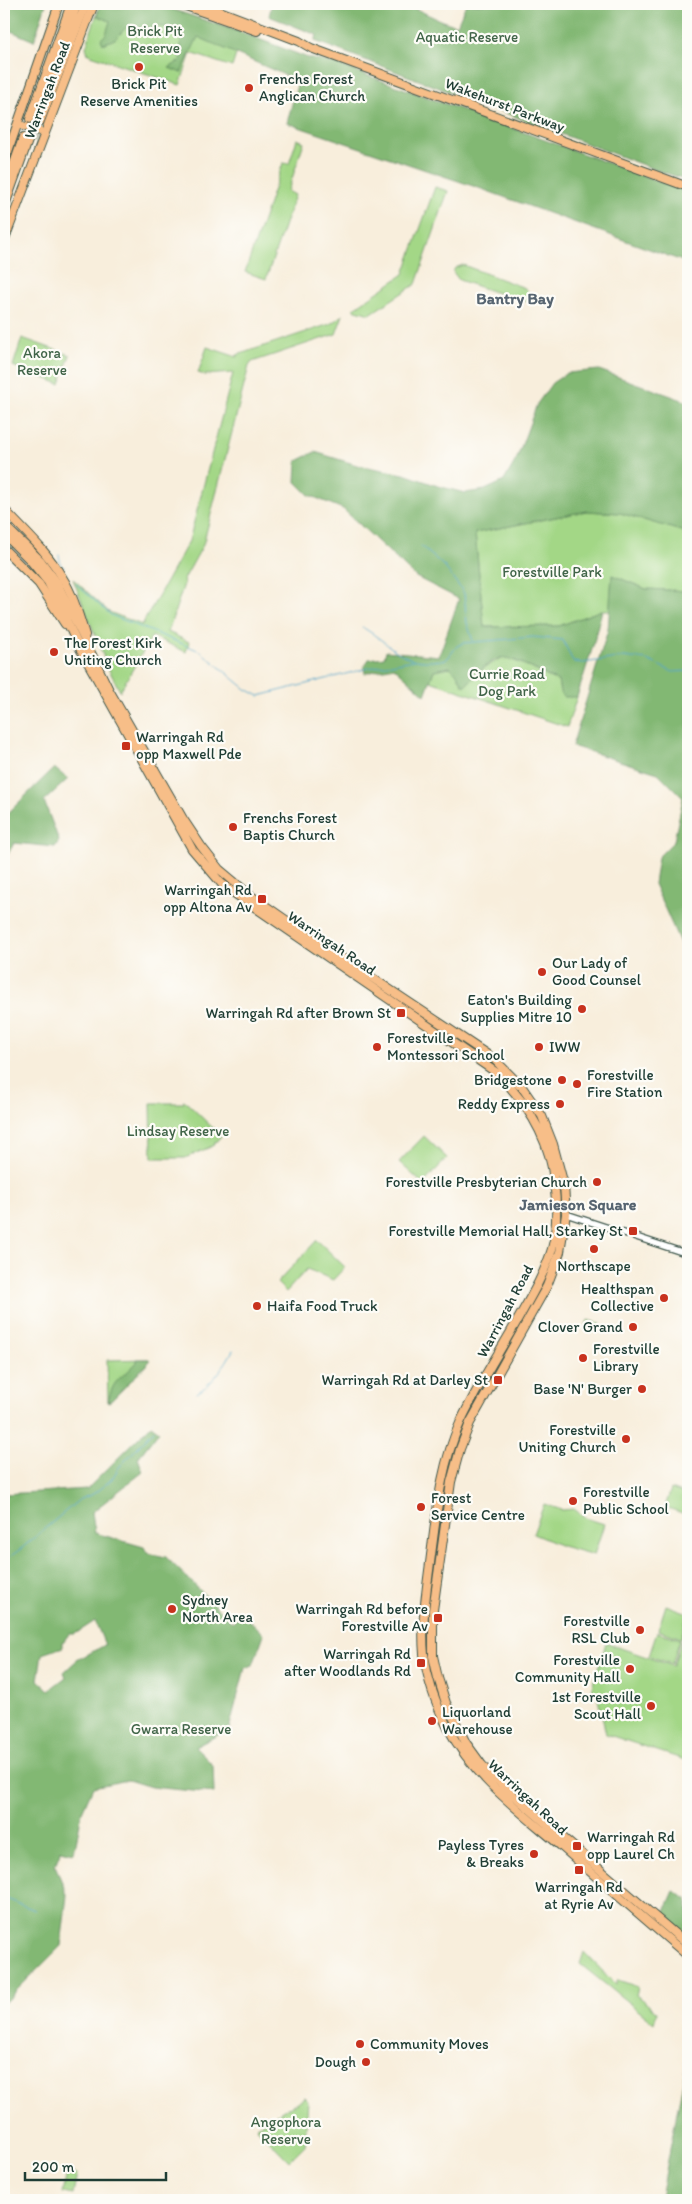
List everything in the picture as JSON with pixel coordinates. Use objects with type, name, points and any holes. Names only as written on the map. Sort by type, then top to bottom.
[{"type":"main road","name":"Warringah Road","points":[[35,120],[71,4]]},
{"type":"main road","name":"Warringah Road","points":[[35,120],[77,4]]},
{"type":"main road","points":[[35,120],[86,4]]},
{"type":"main road","name":"Warringah Road","points":[[4,241],[42,133],[94,4]]},
{"type":"main road","name":"Wakehurst Parkway","points":[[180,4],[297,46],[311,48]]},
{"type":"main road","name":"Wakehurst Parkway","points":[[201,4],[299,41],[311,48],[688,187]]},
{"type":"main road","name":"Warringah Road","points":[[4,162],[20,125],[57,6]]},
{"type":"main road","points":[[20,125],[42,133]]},
{"type":"main road","name":"Warringah Road","points":[[4,192],[28,139],[4,208]]},
{"type":"main road","name":"Warringah Road","points":[[4,509],[50,558],[64,579],[90,651]]},
{"type":"main road","name":"Warringah Road","points":[[4,525],[50,573],[72,612],[109,690],[190,830],[211,859],[229,878],[365,978]]},
{"type":"main road","name":"Warringah Road","points":[[4,534],[30,560],[48,582],[77,643],[192,849],[221,883],[457,1039],[500,1070],[535,1104],[546,1126],[564,1184],[566,1214],[560,1252],[554,1271],[470,1423],[460,1450],[451,1482],[432,1624],[436,1687],[441,1714],[457,1745],[488,1784],[688,1945]]},
{"type":"main road","name":"Warringah Road","points":[[4,549],[44,590],[77,643]]},
{"type":"main road","points":[[129,739],[136,734]]},
{"type":"main road","points":[[221,883],[229,878]]},
{"type":"main road","name":"Warringah Road","points":[[436,1687],[424,1652],[424,1621],[442,1481],[450,1448],[460,1424],[543,1273],[552,1248],[557,1213],[554,1176],[541,1134],[500,1070]]},
{"type":"main road","points":[[557,1213],[566,1214]]},
{"type":"main road","points":[[498,1356],[506,1359]]},
{"type":"main road","name":"Warringah Road","points":[[606,1880],[688,1956]]},
{"type":"street","points":[[566,1214],[688,1254]]},
{"type":"green space","points":[[10,4],[46,4],[34,41],[4,28],[4,21]]},
{"type":"green space","name":"Brick Pit Reserve","points":[[100,4],[156,4],[243,33],[232,67],[191,53],[180,85],[88,54],[86,47]]},
{"type":"green space","points":[[100,4],[156,4],[243,33],[308,58],[336,64],[688,192],[688,263],[476,187],[287,123],[298,81],[198,37],[181,73],[169,68],[181,60],[181,37],[168,28],[144,29],[128,26],[115,39],[103,44],[101,39],[106,34],[110,21],[97,16]]},
{"type":"green space","name":"Aquatic Reserve","points":[[272,4],[396,4],[407,6],[442,21],[457,25],[466,4],[688,4],[688,180],[659,171],[315,41],[317,35],[269,16]]},
{"type":"green space","points":[[297,139],[304,142],[288,191],[295,195],[266,279],[245,272],[283,163],[289,164]]},
{"type":"green space","points":[[435,187],[448,191],[416,284],[370,314],[353,309],[404,274]]},
{"type":"green space","points":[[463,265],[525,288],[531,294],[529,300],[521,301],[459,280],[453,272],[455,268]]},
{"type":"green space","points":[[343,315],[336,334],[252,362],[249,366],[203,545],[183,581],[185,581],[168,632],[189,642],[186,652],[152,636],[120,691],[108,668],[73,579],[109,612],[142,625],[189,541],[233,373],[205,375],[198,373],[207,347],[237,357],[237,355],[330,324]]},
{"type":"green space","name":"Akora Reserve","points":[[22,338],[70,355],[60,384],[13,366]]},
{"type":"green space","points":[[599,370],[688,402],[688,533],[620,513],[586,511],[475,533],[484,627],[559,626],[602,610],[577,697],[564,697],[560,692],[558,681],[505,658],[500,658],[490,663],[466,685],[463,685],[458,675],[450,667],[434,670],[425,695],[394,667],[365,673],[364,667],[369,659],[384,657],[386,651],[439,656],[459,599],[416,577],[343,509],[309,495],[296,482],[297,461],[315,452],[357,465],[404,474],[465,493],[485,490],[504,481],[517,458],[537,404],[552,383],[567,373]]},
{"type":"green space","name":"Forestville Park","points":[[586,511],[620,513],[688,533],[688,591],[646,589],[612,575],[610,610],[602,610],[559,626],[484,627],[475,533]]},
{"type":"green space","points":[[612,575],[646,589],[688,591],[688,948],[681,945],[654,884],[658,857],[674,841],[683,798],[658,773],[572,746],[608,630]]},
{"type":"green space","name":"Currie Road Dog Park","points":[[501,658],[523,664],[558,681],[560,692],[577,697],[567,727],[430,681],[434,670],[450,667],[458,675],[463,685],[466,685],[484,668]]},
{"type":"green space","points":[[54,768],[68,779],[44,801],[59,841],[55,847],[14,843],[7,856],[4,856],[4,817]]},
{"type":"green space","name":"Lindsay Reserve","points":[[184,1100],[221,1136],[215,1145],[185,1158],[152,1158],[151,1103],[184,1103]]},
{"type":"green space","points":[[424,1136],[447,1158],[423,1184],[399,1162]]},
{"type":"green space","points":[[317,1240],[345,1267],[333,1280],[307,1269],[286,1292],[277,1283]]},
{"type":"green space","points":[[588,1320],[601,1324],[598,1333],[585,1328]]},
{"type":"green space","points":[[137,1359],[149,1359],[150,1361],[108,1402],[113,1387],[137,1362]]},
{"type":"green space","points":[[149,1359],[150,1361],[108,1402],[107,1360]]},
{"type":"green space","name":"Gwarra Reserve","points":[[151,1425],[159,1431],[138,1458],[143,1472],[92,1512],[95,1533],[144,1547],[147,1553],[166,1557],[232,1622],[242,1613],[264,1634],[253,1665],[245,1668],[229,1729],[195,1747],[213,1765],[214,1793],[151,1787],[128,1780],[93,1787],[82,1812],[74,1853],[61,1850],[55,1865],[67,1895],[61,1946],[4,2003],[4,1494],[87,1489]],"holes":[[[95,1621],[105,1645],[77,1660],[64,1672],[66,1677],[49,1690],[38,1680],[42,1654],[63,1647],[63,1642],[69,1634],[75,1634]]]},
{"type":"green space","points":[[671,1489],[688,1495],[688,1515],[665,1507]]},
{"type":"green space","points":[[544,1504],[562,1510],[574,1509],[586,1518],[604,1524],[594,1555],[562,1546],[533,1534]]},
{"type":"green space","points":[[666,1605],[688,1613],[681,1638],[658,1630]]},
{"type":"green space","points":[[688,1622],[688,1761],[606,1734],[597,1695],[590,1693],[606,1643],[673,1666]]},
{"type":"green space","points":[[657,1632],[680,1639],[672,1664],[649,1656]]},
{"type":"green space","points":[[674,1891],[688,1900],[688,1938],[663,1916]]},
{"type":"green space","points":[[584,1952],[616,1985],[618,1980],[638,1987],[636,1995],[657,2012],[654,2023],[580,1964]]},
{"type":"green space","points":[[688,2054],[688,2200],[592,2200],[661,2197]]},
{"type":"green space","name":"Angophora Reserve","points":[[305,2097],[308,2100],[305,2145],[289,2161],[256,2127]]},
{"type":"green space","points":[[67,2172],[77,2174],[73,2195],[63,2193]]},
{"type":"waterway","points":[[421,546],[444,566],[464,593],[467,623],[473,641]]},
{"type":"waterway","points":[[59,555],[61,566],[64,567]]},
{"type":"waterway","points":[[76,584],[111,615],[200,651],[246,689],[259,696],[369,668],[414,660]]},
{"type":"waterway","points":[[362,627],[401,654],[420,661],[447,659],[457,646],[463,643],[533,637],[563,640],[573,662],[583,663],[624,657],[647,660],[673,672],[688,671]]},
{"type":"waterway","points":[[197,1393],[218,1374],[233,1350]]},
{"type":"waterway","points":[[4,1561],[80,1499],[93,1494],[111,1480],[120,1466],[154,1430]]},
{"type":"waterway","points":[[4,1898],[35,1910]]},
{"type":"tunnel","points":[[33,142],[40,121]]},
{"type":"place","name":"Brick Pit Reserve Amenities","points":[[139,67]]},
{"type":"place","name":"Frenchs Forest Anglican Church","points":[[249,88]]},
{"type":"place","name":"The Forest Kirk Uniting Church","points":[[54,652]]},
{"type":"place","name":"Warringah Rd opp Maxwell Pde","points":[[126,746]]},
{"type":"place","name":"Frenchs Forest Baptis Church","points":[[233,827]]},
{"type":"place","name":"Warringah Rd opp Altona Av","points":[[262,899]]},
{"type":"place","name":"Our Lady of Good Counsel","points":[[542,972]]},
{"type":"place","name":"Eaton's Building Supplies Mitre 10","points":[[582,1009]]},
{"type":"place","name":"Warringah Rd after Brown St","points":[[401,1013]]},
{"type":"place","name":"Forestville Montessori School","points":[[377,1047]]},
{"type":"place","name":"IWW","points":[[539,1047]]},
{"type":"place","name":"Bridgestone","points":[[562,1080]]},
{"type":"place","name":"Forestville Fire Station","points":[[577,1084]]},
{"type":"place","name":"Reddy Express","points":[[560,1104]]},
{"type":"place","name":"Forestville Presbyterian Church","points":[[597,1182]]},
{"type":"place","name":"Forestville Memorial Hall, Starkey St","points":[[633,1231]]},
{"type":"place","name":"Northscape","points":[[594,1249]]},
{"type":"place","name":"Healthspan Collective","points":[[664,1298]]},
{"type":"place","name":"Haifa Food Truck","points":[[257,1306]]},
{"type":"place","name":"Clover Grand","points":[[633,1327]]},
{"type":"place","name":"Forestville Library","points":[[583,1358]]},
{"type":"place","name":"Warringah Rd at Darley St","points":[[498,1380]]},
{"type":"place","name":"Base 'N' Burger","points":[[642,1389]]},
{"type":"place","name":"Forestville Uniting Church","points":[[626,1439]]},
{"type":"place","name":"Forestville Public School","points":[[573,1501]]},
{"type":"place","name":"Forest Service Centre","points":[[421,1507]]},
{"type":"place","name":"Sydney North Area","points":[[172,1609]]},
{"type":"place","name":"Warringah Rd before Forestville Av","points":[[438,1618]]},
{"type":"place","name":"Forestville RSL Club","points":[[640,1630]]},
{"type":"place","name":"Warringah Rd after Woodlands Rd","points":[[421,1663]]},
{"type":"place","name":"Forestville Community Hall","points":[[630,1669]]},
{"type":"place","name":"1st Forestville Scout Hall","points":[[651,1706]]},
{"type":"place","name":"Liquorland Warehouse","points":[[432,1721]]},
{"type":"place","name":"Warringah Rd opp Laurel Ch","points":[[577,1846]]},
{"type":"place","name":"Payless Tyres & Breaks","points":[[534,1854]]},
{"type":"place","name":"Warringah Rd at Ryrie Av","points":[[579,1870]]},
{"type":"place","name":"Community Moves","points":[[360,2044]]},
{"type":"place","name":"Dough","points":[[366,2062]]},
{"type":"district","name":"Bantry Bay","points":[[515,298]]},
{"type":"district","name":"Jamieson Square","points":[[578,1204]]}]
